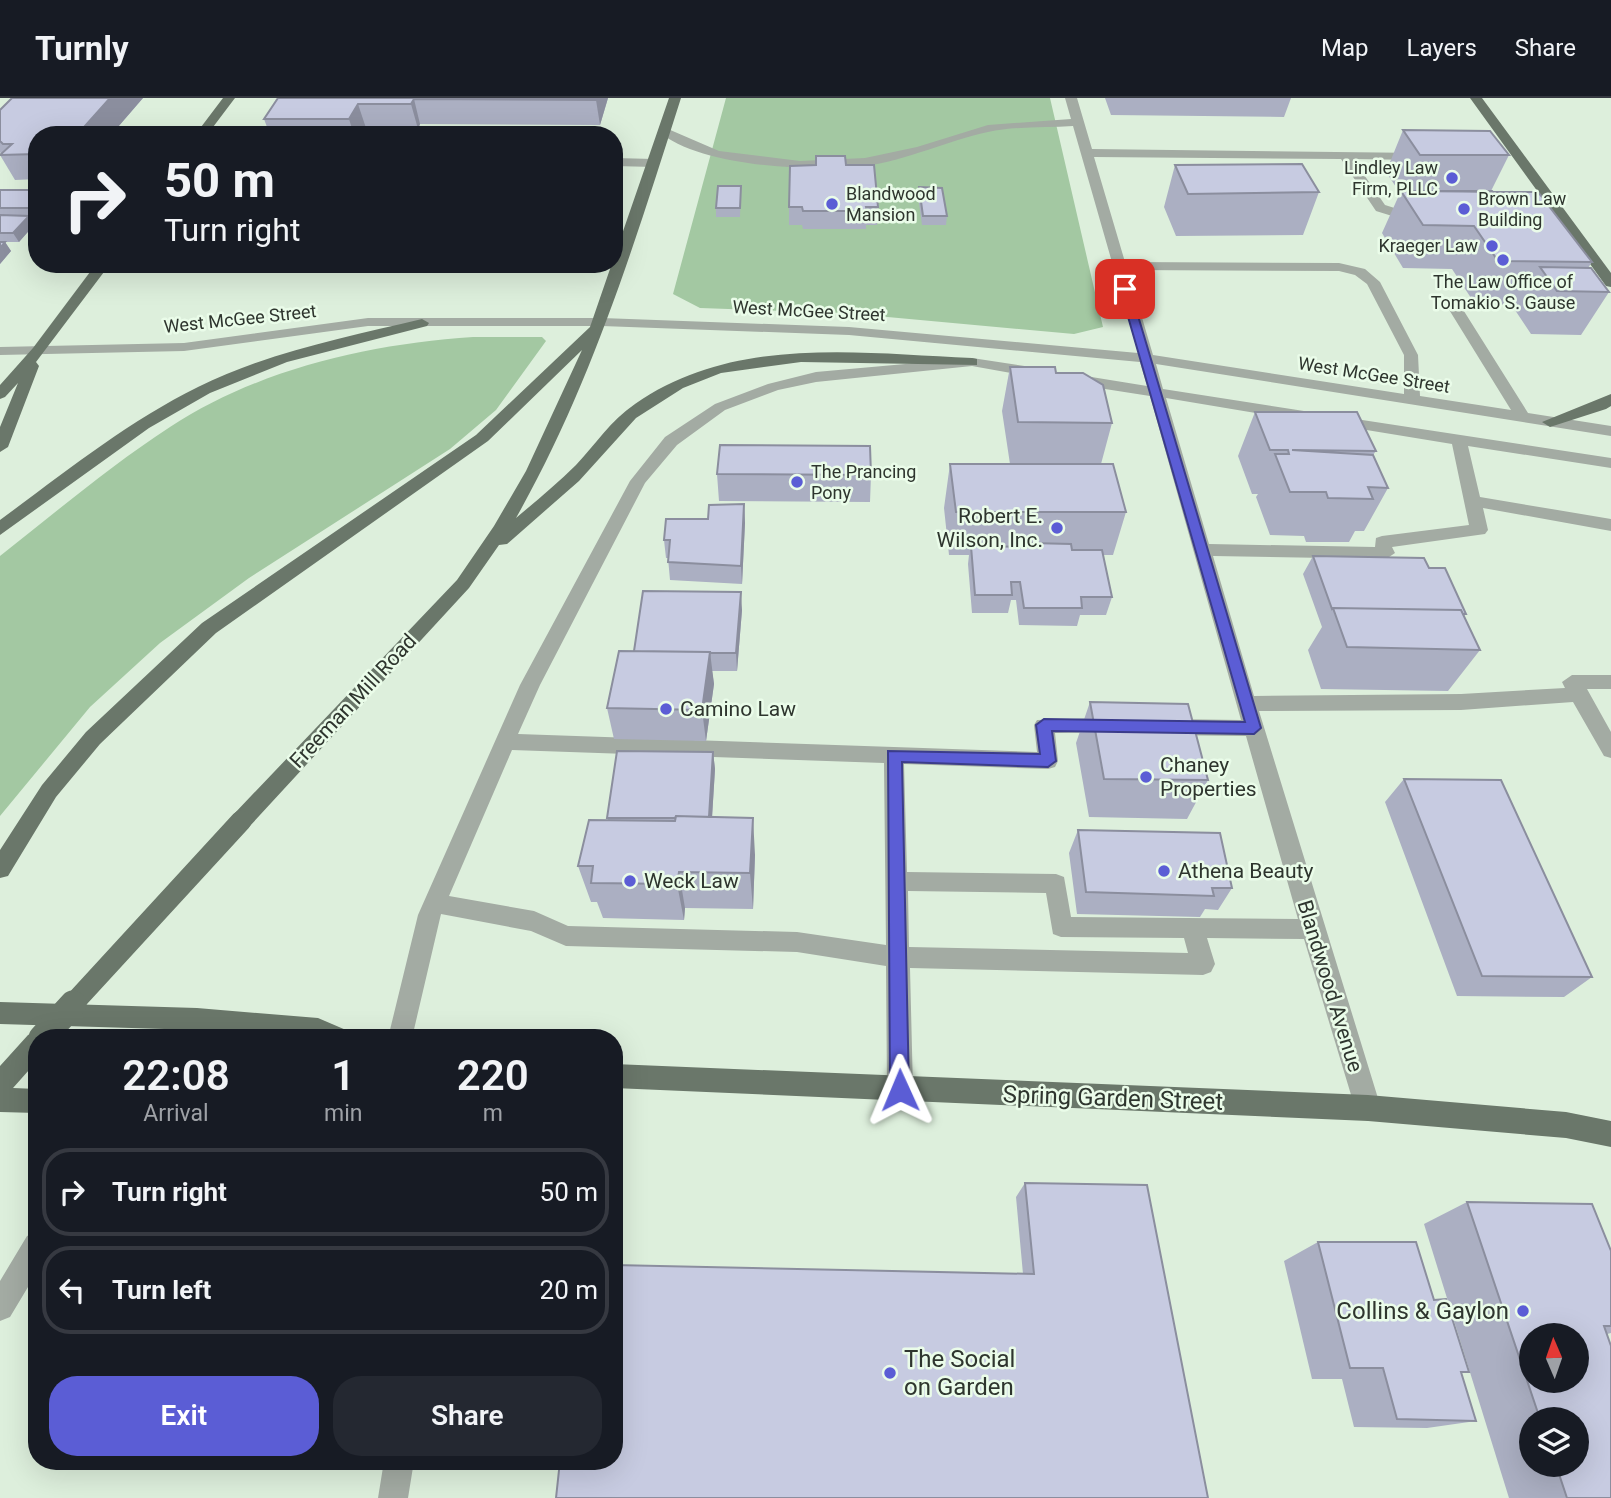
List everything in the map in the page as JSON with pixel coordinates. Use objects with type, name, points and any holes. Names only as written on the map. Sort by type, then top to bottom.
[{"type":"main road","points":[[208,126],[229,98]]},
{"type":"main road","name":"Freeman Mill Road","points":[[623,247],[675,98]]},
{"type":"main road","points":[[1476,98],[1512,157],[1611,283]]},
{"type":"main road","points":[[0,394],[38,351],[96,273]]},
{"type":"main road","name":"Freeman Mill Road","points":[[50,1029],[463,584],[489,550],[540,461],[602,322],[615,273]]},
{"type":"main road","points":[[0,869],[49,791],[93,738],[209,628],[482,438],[602,322]]},
{"type":"main road","points":[[0,529],[159,414],[236,375],[296,355],[422,323]]},
{"type":"main road","points":[[0,447],[38,351]]},
{"type":"main road","points":[[489,550],[575,475],[609,435],[640,407],[691,379],[720,369],[788,357],[972,362]]},
{"type":"main road","points":[[1550,422],[1601,406],[1611,399]]},
{"type":"main road","points":[[0,1013],[197,1019],[318,1029]]},
{"type":"main road","points":[[0,1084],[28,1054]]},
{"type":"main road","name":"Spring Garden Street","points":[[623,1076],[1368,1108],[1566,1125],[1611,1133]]},
{"type":"main road","points":[[0,1100],[28,1101]]},
{"type":"street","name":"Blandwood Avenue","points":[[1071,98],[1312,929],[1368,1108]]},
{"type":"street","points":[[664,131],[716,154],[800,165],[864,162],[920,150],[988,128],[1078,122]]},
{"type":"street","points":[[1087,153],[1438,156]]},
{"type":"street","points":[[1345,155],[1380,208],[1426,223]]},
{"type":"street","points":[[623,162],[654,163]]},
{"type":"street","points":[[1557,228],[1571,229]]},
{"type":"street","points":[[1119,266],[1339,268],[1360,272],[1373,282],[1411,355],[1412,400]]},
{"type":"street","points":[[1455,308],[1523,418]]},
{"type":"street","name":"West McGee Street","points":[[0,351],[228,344],[368,322],[602,322],[849,331],[1145,358],[1611,431]]},
{"type":"street","points":[[402,1029],[434,903],[530,685],[638,481],[671,441],[720,407],[773,387],[816,377],[972,362],[1611,463]]},
{"type":"street","points":[[1202,550],[1386,553],[1382,542],[1479,530],[1459,440]]},
{"type":"street","points":[[1473,501],[1611,525]]},
{"type":"street","points":[[1611,682],[1572,682],[1611,750]]},
{"type":"street","points":[[1247,704],[1461,702],[1580,694]]},
{"type":"street","points":[[505,742],[1048,761],[1044,725],[1122,726]]},
{"type":"street","points":[[1149,727],[1254,728]]},
{"type":"street","points":[[894,756],[900,1090]]},
{"type":"street","points":[[896,881],[1056,884],[1061,927],[1312,929]]},
{"type":"street","points":[[434,903],[534,921],[566,936],[797,942],[897,957],[1203,964],[1193,928]]},
{"type":"street","points":[[0,1307],[28,1261]]},
{"type":"street","points":[[393,1498],[398,1470]]},
{"type":"green space","points":[[726,98],[1050,98],[1103,327],[1074,334],[844,313],[700,308],[673,294]]},
{"type":"green space","points":[[542,337],[546,341],[496,410],[450,449],[249,578],[160,643],[90,707],[0,816],[0,556],[126,457],[170,427],[240,389],[277,375],[354,353],[433,340]]},
{"type":"building","points":[[12,98],[110,98],[85,126],[28,126],[28,154],[0,155],[12,144],[3,144],[0,141],[0,110]]},
{"type":"building","points":[[278,98],[597,98],[414,99],[411,104],[358,104],[349,119],[264,119]]},
{"type":"building","points":[[1403,130],[1490,131],[1509,155],[1420,155]]},
{"type":"building","name":"Blandwood Mansion","points":[[816,156],[845,156],[846,165],[874,165],[878,207],[866,207],[867,211],[803,211],[802,207],[789,207],[790,166],[816,165]]},
{"type":"building","points":[[1302,164],[1319,192],[1188,194],[1175,165]]},
{"type":"building","points":[[718,186],[741,186],[740,208],[716,208]]},
{"type":"building","points":[[919,187],[942,188],[947,216],[923,216]]},
{"type":"building","points":[[0,190],[28,190],[28,208],[0,208]]},
{"type":"building","points":[[1401,191],[1538,192],[1592,262],[1498,261],[1474,226],[1423,225]]},
{"type":"building","points":[[0,215],[28,216],[13,233],[0,233]]},
{"type":"building","points":[[1540,267],[1591,268],[1609,292],[1557,291]]},
{"type":"building","points":[[1010,367],[1055,367],[1056,373],[1083,373],[1103,385],[1112,423],[1018,422]]},
{"type":"building","points":[[1255,412],[1357,412],[1376,451],[1292,450],[1373,455],[1388,488],[1368,487],[1373,499],[1328,498],[1326,492],[1290,492],[1275,454],[1289,454],[1288,450],[1270,450]]},
{"type":"building","points":[[720,445],[870,446],[871,475],[717,474]]},
{"type":"building","points":[[950,464],[1113,464],[1126,512],[956,512]]},
{"type":"building","points":[[744,504],[741,566],[668,562],[670,540],[664,540],[666,519],[708,519],[709,505]]},
{"type":"building","points":[[1031,543],[1071,544],[1072,550],[1102,550],[1112,597],[1081,597],[1082,608],[1024,608],[1020,582],[1011,582],[1012,595],[975,595],[971,546],[1031,547]]},
{"type":"building","points":[[1313,556],[1424,558],[1429,568],[1445,568],[1466,614],[1461,610],[1332,609]]},
{"type":"building","points":[[643,591],[741,592],[736,653],[634,651]]},
{"type":"building","points":[[1333,608],[1461,610],[1480,650],[1347,647]]},
{"type":"building","points":[[619,651],[710,652],[702,710],[607,708]]},
{"type":"building","points":[[1090,702],[1188,704],[1208,780],[1104,779]]},
{"type":"building","points":[[617,751],[713,752],[709,817],[607,818]]},
{"type":"building","points":[[1404,779],[1501,780],[1592,977],[1482,976]]},
{"type":"building","points":[[676,816],[753,818],[750,873],[679,872],[677,884],[591,883],[593,866],[578,866],[589,820],[675,821]]},
{"type":"building","points":[[1078,830],[1220,833],[1232,888],[1212,888],[1214,896],[1086,892]]},
{"type":"building","name":"The Social on Garden","points":[[1025,1183],[1147,1185],[1208,1498],[556,1498],[559,1470],[623,1470],[623,1265],[1034,1274]]},
{"type":"building","points":[[1467,1202],[1592,1204],[1611,1251],[1611,1326],[1604,1326],[1611,1346],[1611,1498],[1567,1498],[1560,1477],[1589,1477],[1589,1407],[1536,1407],[1531,1393],[1589,1393],[1589,1323],[1519,1323],[1519,1357]]},
{"type":"building","points":[[1318,1242],[1416,1242],[1434,1300],[1446,1299],[1469,1372],[1461,1372],[1476,1421],[1397,1419],[1383,1368],[1350,1368]]},
{"type":"place","name":"Lindley Law Firm, PLLC","points":[[1452,178]]},
{"type":"place","name":"Blandwood Mansion","points":[[832,204]]},
{"type":"place","name":"Brown Law Building","points":[[1464,209]]},
{"type":"place","name":"Kraeger Law","points":[[1492,246]]},
{"type":"place","name":"The Law Office of Tomakio S. Gause","points":[[1503,260]]},
{"type":"place","name":"The Prancing Pony","points":[[797,482]]},
{"type":"place","name":"Robert E. Wilson, Inc.","points":[[1057,528]]},
{"type":"place","name":"Camino Law","points":[[666,709]]},
{"type":"place","name":"Chaney Properties","points":[[1146,777]]},
{"type":"place","name":"Athena Beauty","points":[[1164,871]]},
{"type":"place","name":"Weck Law","points":[[630,881]]},
{"type":"place","name":"Collins & Gaylon","points":[[1523,1311]]},
{"type":"place","name":"The Social on Garden","points":[[890,1373]]},
{"type":"route","points":[[900,1090],[894,756],[1048,761],[1044,725],[1254,728],[1125,289]]}]
